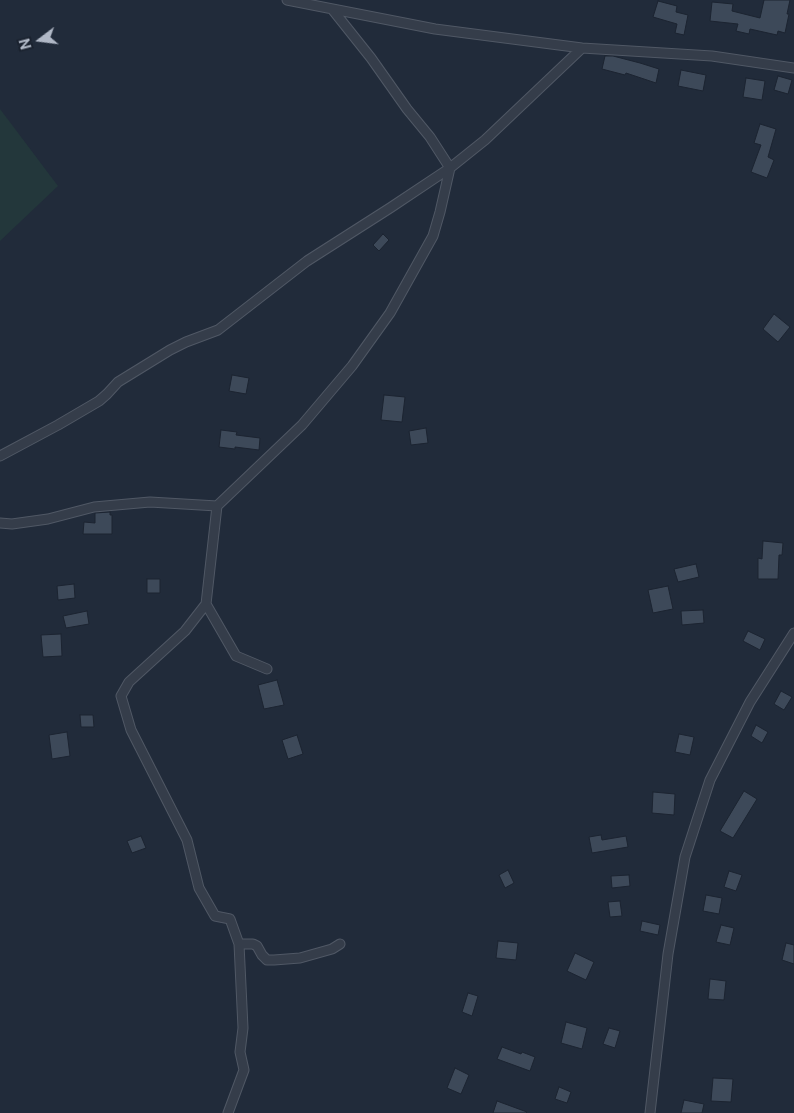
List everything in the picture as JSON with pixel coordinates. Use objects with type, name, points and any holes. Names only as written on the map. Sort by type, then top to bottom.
[{"type":"street","points":[[287,0],[435,29],[582,48],[712,56],[794,68]]},
{"type":"street","points":[[228,1113],[244,1070],[240,1052],[243,1028],[239,944],[230,918],[215,916],[200,888],[187,840],[130,730],[121,696],[128,682],[185,631],[206,604],[218,506],[302,425],[352,366],[390,313],[432,236],[440,212],[450,168],[430,137],[332,9]]},
{"type":"street","points":[[0,456],[99,401],[118,382],[170,350],[218,330],[307,261],[450,168],[485,140],[582,48]]},
{"type":"street","points":[[0,523],[12,524],[48,519],[94,508],[150,502],[218,506]]},
{"type":"street","points":[[206,604],[236,656],[266,669]]},
{"type":"street","points":[[650,1113],[668,954],[685,857],[710,780],[750,702],[794,633]]},
{"type":"street","points":[[239,944],[253,944],[257,946],[267,960],[300,958],[332,949],[340,944]]},
{"type":"green space","points":[[0,109],[58,186],[0,241]]},
{"type":"building","points":[[764,0],[790,0],[785,33],[778,31],[777,35],[750,29],[749,34],[736,31],[738,24],[710,21],[712,2],[733,4],[732,11],[760,18]]},
{"type":"building","points":[[658,1],[677,6],[676,12],[688,15],[684,35],[675,33],[677,24],[653,17]]},
{"type":"building","points":[[605,56],[613,56],[659,69],[656,83],[626,73],[625,75],[602,69]]},
{"type":"building","points":[[681,70],[706,75],[703,91],[678,86]]},
{"type":"building","points":[[778,76],[792,80],[788,94],[774,90]]},
{"type":"building","points":[[746,78],[765,81],[762,100],[743,97]]},
{"type":"building","points":[[760,124],[776,129],[768,157],[774,160],[767,178],[751,172],[761,145],[754,143]]},
{"type":"building","points":[[383,234],[389,240],[379,251],[373,245]]},
{"type":"building","points":[[774,314],[790,327],[778,342],[763,329]]},
{"type":"building","points":[[232,375],[249,378],[246,394],[229,391]]},
{"type":"building","points":[[384,395],[405,397],[402,422],[381,420]]},
{"type":"building","points":[[426,428],[428,443],[411,445],[409,431]]},
{"type":"building","points":[[221,430],[237,432],[236,435],[260,438],[259,450],[219,447]]},
{"type":"building","points":[[110,512],[110,515],[112,515],[112,534],[83,534],[84,522],[95,523],[95,513]]},
{"type":"building","points":[[763,541],[783,543],[782,555],[779,555],[778,579],[758,579],[758,558],[762,559]]},
{"type":"building","points":[[696,564],[699,577],[678,582],[674,569]]},
{"type":"building","points":[[147,579],[160,579],[160,593],[147,593]]},
{"type":"building","points":[[74,584],[75,598],[58,600],[57,586]]},
{"type":"building","points":[[668,586],[673,609],[653,613],[648,590]]},
{"type":"building","points":[[703,610],[704,623],[682,625],[681,611]]},
{"type":"building","points":[[87,611],[89,624],[66,628],[63,616]]},
{"type":"building","points":[[748,631],[765,639],[760,650],[743,641]]},
{"type":"building","points":[[61,634],[62,656],[43,657],[41,635]]},
{"type":"building","points":[[277,680],[284,705],[264,709],[258,685]]},
{"type":"building","points":[[781,691],[792,697],[784,710],[774,704]]},
{"type":"building","points":[[80,715],[93,715],[94,727],[81,727]]},
{"type":"building","points":[[756,725],[768,732],[762,743],[751,736]]},
{"type":"building","points":[[67,732],[70,756],[52,759],[49,735]]},
{"type":"building","points":[[679,734],[694,737],[690,755],[675,752]]},
{"type":"building","points":[[297,735],[303,754],[288,759],[282,740]]},
{"type":"building","points":[[744,791],[757,799],[733,838],[720,831]]},
{"type":"building","points":[[653,792],[675,794],[674,815],[652,813]]},
{"type":"building","points":[[601,835],[602,840],[626,836],[628,847],[592,853],[589,837]]},
{"type":"building","points":[[141,836],[146,848],[132,853],[127,841]]},
{"type":"building","points":[[508,870],[514,883],[505,888],[499,875]]},
{"type":"building","points":[[729,871],[742,875],[736,891],[724,887]]},
{"type":"building","points":[[629,875],[630,886],[612,888],[611,876]]},
{"type":"building","points":[[706,895],[722,898],[719,914],[703,911]]},
{"type":"building","points":[[620,901],[622,916],[610,917],[608,902]]},
{"type":"building","points":[[642,921],[660,925],[658,935],[640,931]]},
{"type":"building","points":[[721,925],[734,928],[730,945],[716,942]]},
{"type":"building","points":[[498,941],[518,943],[516,960],[496,958]]},
{"type":"building","points":[[786,943],[794,945],[794,964],[782,960]]},
{"type":"building","points":[[575,953],[594,962],[586,980],[567,971]]},
{"type":"building","points":[[710,979],[726,981],[724,1000],[708,999]]},
{"type":"building","points":[[468,993],[478,996],[472,1016],[462,1012]]},
{"type":"building","points":[[566,1022],[587,1028],[582,1049],[561,1043]]},
{"type":"building","points":[[609,1028],[620,1031],[615,1048],[603,1044]]},
{"type":"building","points":[[502,1047],[535,1057],[530,1071],[497,1059]]},
{"type":"building","points":[[455,1068],[469,1075],[461,1094],[447,1088]]},
{"type":"building","points":[[713,1078],[733,1079],[731,1102],[711,1101]]},
{"type":"building","points":[[559,1087],[571,1092],[567,1103],[555,1099]]},
{"type":"building","points":[[684,1100],[704,1104],[702,1113],[681,1113]]},
{"type":"building","points":[[497,1101],[527,1112],[493,1113]]}]
